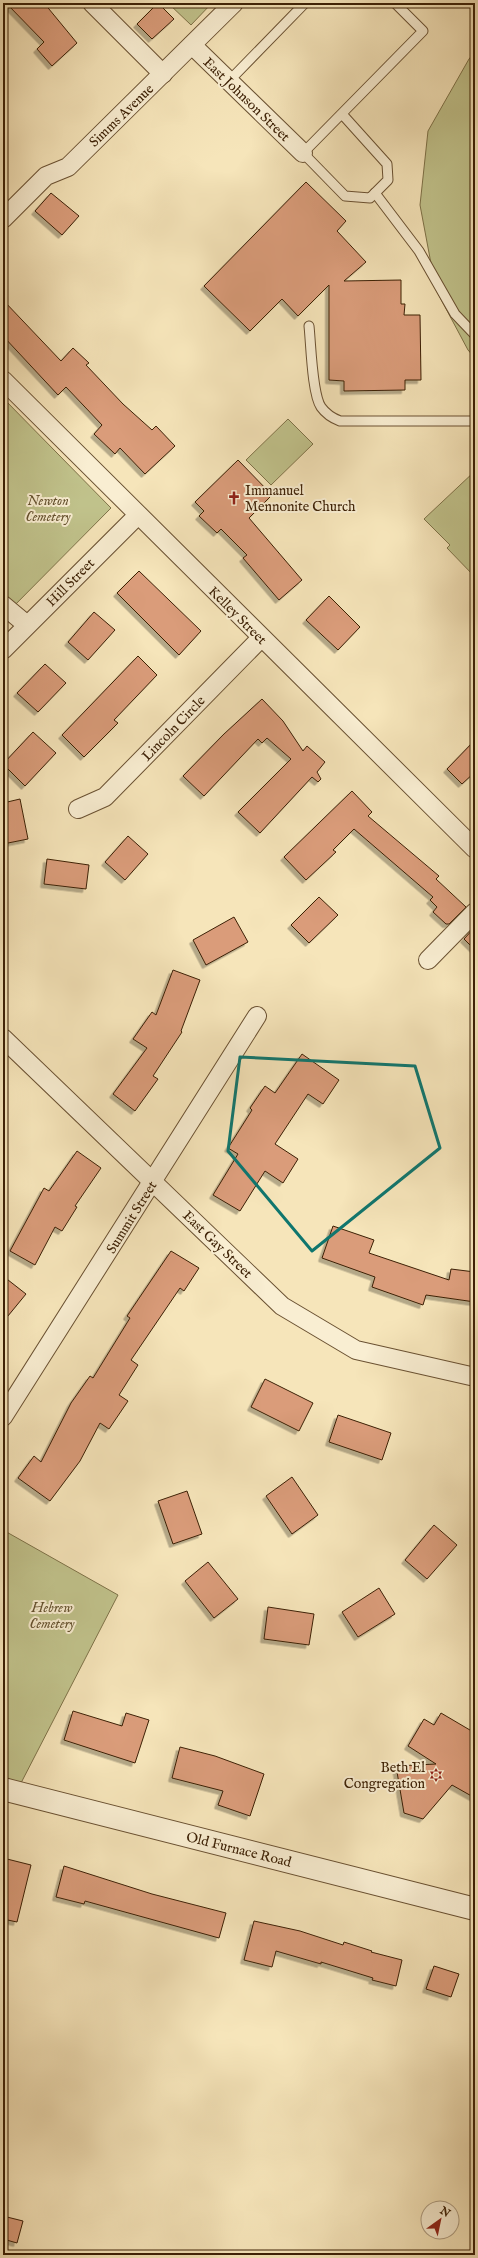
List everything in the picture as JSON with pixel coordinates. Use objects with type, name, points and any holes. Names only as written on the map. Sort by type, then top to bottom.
[{"type":"street","points":[[92,3],[163,74]]},
{"type":"street","name":"Simms Avenue","points":[[3,219],[46,176],[68,167],[234,3]]},
{"type":"street","name":"East Johnson Street","points":[[192,45],[302,154]]},
{"type":"street","name":"Kelley Street","points":[[3,380],[475,849]]},
{"type":"street","name":"Hill Street","points":[[3,650],[138,515]]},
{"type":"street","points":[[3,606],[27,625]]},
{"type":"street","name":"Lincoln Circle","points":[[78,809],[105,797],[261,638]]},
{"type":"street","points":[[428,960],[475,912]]},
{"type":"street","name":"Summit Street","points":[[3,1417],[257,1016]]},
{"type":"street","name":"East Gay Street","points":[[3,1038],[282,1306],[356,1350],[475,1377]]},
{"type":"street","name":"Old Furnace Road","points":[[3,1789],[475,1909]]},
{"type":"lane","points":[[229,82],[305,3]]},
{"type":"lane","points":[[342,114],[387,164],[388,180],[370,198],[345,196],[302,154],[423,31],[395,3]]},
{"type":"lane","points":[[375,194],[419,251],[455,314],[475,335]]},
{"type":"lane","points":[[309,326],[316,393],[320,406],[329,417],[340,421],[475,421]]},
{"type":"highlighted area","points":[[240,1057],[415,1066],[440,1148],[312,1251],[228,1151]]},
{"type":"green space","points":[[168,3],[212,3],[191,25]]},
{"type":"green space","points":[[475,52],[475,358],[468,350],[436,290],[420,205],[428,131],[469,59]]},
{"type":"green space","name":"Newton Cemetery","points":[[3,398],[111,508],[3,617]]},
{"type":"green space","points":[[288,419],[313,444],[271,485],[246,460]]},
{"type":"green space","points":[[475,471],[475,577],[447,548],[450,545],[424,519]]},
{"type":"green space","name":"Hebrew Cemetery","points":[[3,1530],[118,1595],[21,1783],[3,1777]]},
{"type":"building","points":[[6,3],[44,3],[77,43],[52,66],[37,49],[44,42]]},
{"type":"building","points":[[158,3],[174,19],[152,39],[137,24]]},
{"type":"building","points":[[306,182],[346,221],[337,231],[366,262],[344,281],[401,280],[401,304],[405,304],[404,315],[420,315],[421,380],[405,380],[405,390],[344,391],[344,381],[329,380],[329,285],[298,316],[282,299],[250,331],[204,286]]},
{"type":"building","points":[[51,193],[79,216],[62,235],[35,211]]},
{"type":"building","points":[[3,300],[61,361],[73,348],[89,363],[86,365],[123,404],[152,430],[156,426],[175,446],[145,474],[120,448],[115,454],[94,434],[102,425],[66,387],[58,395],[3,336]]},
{"type":"building","points":[[238,460],[272,495],[249,518],[302,580],[279,600],[243,558],[247,555],[221,529],[217,533],[199,516],[204,511],[195,502]]},
{"type":"building","points":[[139,571],[201,631],[179,655],[117,593]]},
{"type":"building","points":[[329,596],[360,627],[338,650],[306,620]]},
{"type":"building","points":[[94,612],[115,630],[88,660],[68,642]]},
{"type":"building","points":[[138,656],[157,675],[114,720],[118,723],[84,757],[62,735]]},
{"type":"building","points":[[45,664],[66,683],[38,712],[17,693]]},
{"type":"building","points":[[262,699],[283,721],[303,751],[307,746],[325,762],[317,772],[321,779],[318,782],[312,777],[260,833],[238,812],[291,759],[267,738],[262,743],[258,739],[204,796],[183,776],[224,734]]},
{"type":"building","points":[[33,732],[56,753],[25,786],[3,764]]},
{"type":"building","points":[[475,740],[475,772],[462,784],[447,769]]},
{"type":"building","points":[[352,791],[372,812],[368,816],[439,876],[436,879],[466,907],[449,924],[446,924],[433,912],[437,907],[430,900],[433,897],[354,829],[333,850],[336,852],[306,880],[284,857]]},
{"type":"building","points":[[20,799],[28,839],[3,844],[3,803]]},
{"type":"building","points":[[128,836],[148,854],[125,880],[105,862]]},
{"type":"building","points":[[47,859],[89,865],[86,889],[44,884]]},
{"type":"building","points":[[319,897],[338,915],[309,943],[291,925]]},
{"type":"building","points":[[234,917],[248,942],[206,965],[193,940]]},
{"type":"building","points":[[475,927],[475,950],[464,939]]},
{"type":"building","points":[[173,970],[200,980],[181,1031],[182,1032],[153,1076],[158,1079],[135,1111],[113,1094],[147,1048],[133,1039],[152,1012],[156,1015]]},
{"type":"building","points":[[302,1054],[339,1080],[323,1104],[308,1094],[275,1144],[298,1159],[283,1183],[265,1171],[240,1211],[213,1195],[238,1154],[228,1148],[252,1110],[250,1108],[265,1086],[275,1093]]},
{"type":"building","points":[[77,1151],[101,1168],[75,1206],[77,1207],[62,1231],[55,1227],[35,1265],[10,1251],[44,1188],[49,1191]]},
{"type":"building","points":[[333,1226],[374,1240],[369,1253],[449,1280],[451,1269],[475,1272],[475,1302],[426,1295],[423,1305],[372,1287],[375,1277],[322,1258]]},
{"type":"building","points":[[171,1251],[199,1268],[184,1291],[180,1288],[131,1360],[138,1365],[119,1395],[128,1401],[109,1429],[100,1423],[80,1461],[50,1501],[18,1478],[34,1456],[41,1462],[71,1403],[90,1376],[93,1378],[130,1318],[127,1316]]},
{"type":"building","points":[[3,1276],[26,1294],[3,1322]]},
{"type":"building","points":[[265,1379],[313,1403],[299,1431],[251,1407]]},
{"type":"building","points":[[338,1415],[391,1433],[382,1460],[329,1442]]},
{"type":"building","points":[[292,1477],[318,1515],[292,1534],[266,1496]]},
{"type":"building","points":[[187,1491],[202,1534],[173,1544],[158,1501]]},
{"type":"building","points":[[434,1525],[457,1545],[427,1579],[405,1560]]},
{"type":"building","points":[[208,1562],[238,1599],[214,1618],[185,1581]]},
{"type":"building","points":[[379,1588],[395,1614],[358,1637],[342,1612]]},
{"type":"building","points":[[268,1607],[314,1614],[309,1645],[264,1639]]},
{"type":"building","points":[[73,1711],[122,1726],[126,1713],[149,1720],[135,1763],[64,1740]]},
{"type":"building","name":"Beth El Congregation","points":[[441,1713],[475,1733],[475,1798],[452,1785],[423,1819],[404,1813],[396,1766],[436,1764],[408,1746],[424,1719],[434,1725]]},
{"type":"building","points":[[180,1747],[215,1756],[264,1774],[250,1816],[218,1805],[223,1791],[172,1778]]},
{"type":"building","points":[[3,1858],[31,1865],[17,1922],[3,1919]]},
{"type":"building","points":[[64,1866],[152,1894],[226,1913],[219,1938],[85,1901],[84,1904],[56,1897]]},
{"type":"building","points":[[254,1921],[300,1931],[343,1945],[344,1942],[372,1951],[371,1952],[402,1960],[396,1986],[372,1980],[373,1978],[321,1962],[321,1964],[276,1951],[272,1967],[244,1960]]},
{"type":"building","points":[[434,1966],[459,1974],[451,1997],[426,1989]]},
{"type":"building","points":[[3,2216],[23,2221],[17,2243],[3,2239]]},
{"type":"place","name":"Immanuel Mennonite Church","points":[[234,498]]},
{"type":"place","name":"Beth El Congregation","points":[[436,1775]]}]
